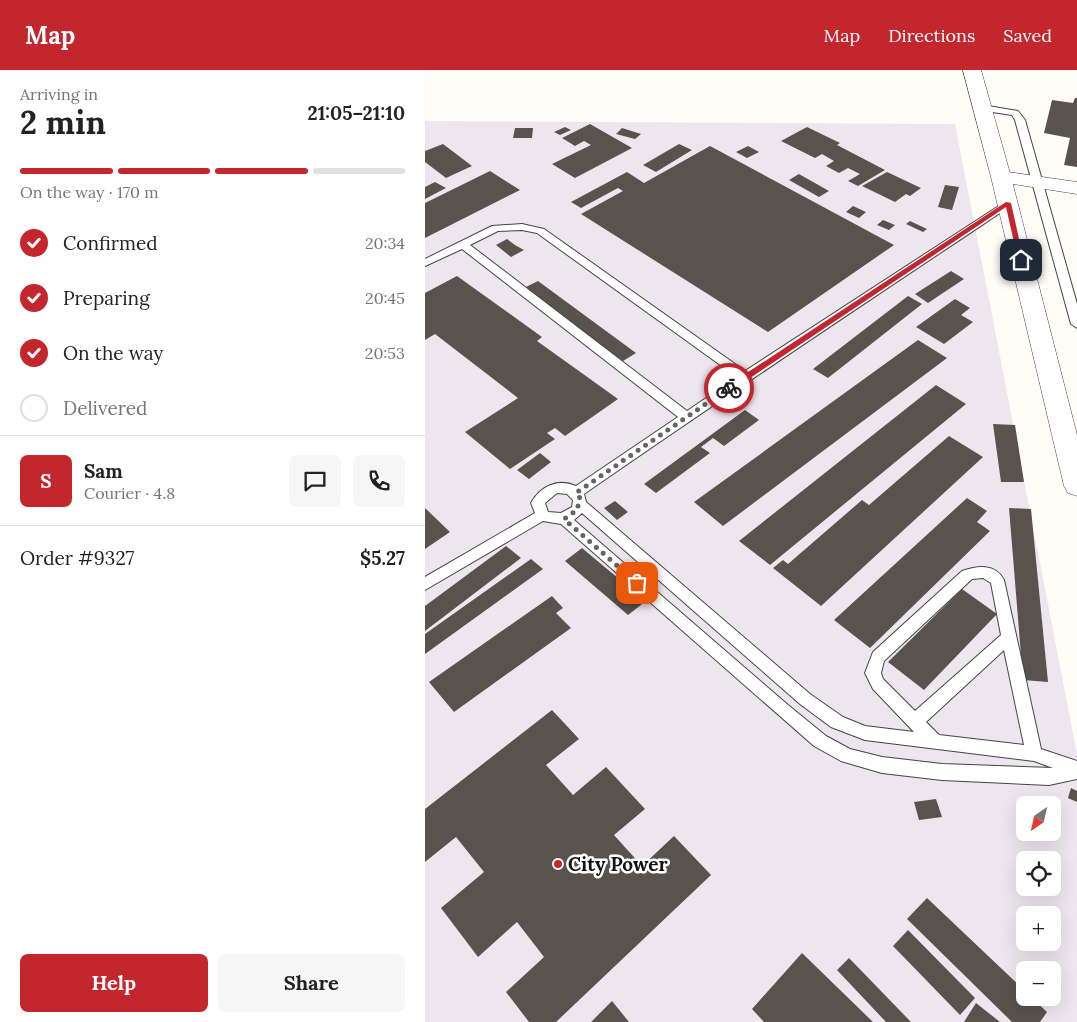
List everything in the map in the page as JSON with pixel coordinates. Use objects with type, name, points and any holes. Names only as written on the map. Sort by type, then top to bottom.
[{"type":"street","points":[[972,70],[1008,203],[1077,486]]},
{"type":"street","points":[[1001,177],[1077,188]]},
{"type":"lane","points":[[983,108],[1015,113],[1020,120],[1077,324]]},
{"type":"lane","points":[[564,519],[577,510],[578,498],[745,377],[1008,203]]},
{"type":"lane","points":[[425,263],[496,228],[522,227],[540,231],[745,377]]},
{"type":"lane","points":[[463,244],[688,418]]},
{"type":"lane","points":[[563,488],[578,498],[805,700],[837,722],[865,733],[1035,754],[1077,770],[1049,777],[942,772],[882,765],[847,756],[820,740],[783,710],[564,519],[548,518],[542,515],[538,503],[547,492],[563,488]]},
{"type":"lane","points":[[425,584],[542,515]]},
{"type":"lane","points":[[936,743],[878,684],[873,672],[878,657],[967,575],[978,571],[989,572],[997,580],[1035,754]]},
{"type":"lane","points":[[915,721],[1009,637]]},
{"type":"shaded area","points":[[425,121],[955,124],[1077,754],[1077,1022],[425,1022]]},
{"type":"building","points":[[1075,98],[1077,98],[1077,167],[1064,165],[1070,138],[1044,133],[1052,100],[1073,103]]},
{"type":"building","points":[[590,124],[632,148],[575,178],[552,164],[591,145],[584,141],[575,146],[562,138]]},
{"type":"building","points":[[565,127],[571,130],[560,135],[554,132]]},
{"type":"building","points":[[807,127],[840,143],[837,145],[885,170],[858,186],[848,181],[860,174],[848,168],[839,173],[826,166],[834,161],[822,154],[815,158],[781,141]]},
{"type":"building","points":[[515,128],[533,128],[532,138],[513,138]]},
{"type":"building","points":[[622,128],[641,134],[635,139],[616,134]]},
{"type":"building","points":[[443,144],[472,166],[446,178],[425,162],[425,151]]},
{"type":"building","points":[[679,144],[692,150],[656,172],[643,165]]},
{"type":"building","points":[[710,146],[894,245],[768,332],[581,214],[623,191],[618,188],[581,208],[571,202],[627,172],[644,183]]},
{"type":"building","points":[[748,146],[759,152],[747,158],[736,152]]},
{"type":"building","points":[[490,171],[520,190],[425,238],[425,203]]},
{"type":"building","points":[[887,172],[921,188],[910,196],[906,194],[895,202],[862,186]]},
{"type":"building","points":[[799,174],[829,191],[819,197],[789,180]]},
{"type":"building","points":[[435,182],[446,188],[425,199],[425,187]]},
{"type":"building","points":[[945,185],[959,187],[952,210],[938,207]]},
{"type":"building","points":[[853,206],[866,212],[859,218],[846,212]]},
{"type":"building","points":[[883,220],[895,225],[889,230],[877,225]]},
{"type":"building","points":[[910,221],[927,229],[923,232],[906,224]]},
{"type":"building","points":[[507,239],[524,250],[511,257],[496,245]]},
{"type":"building","points":[[951,271],[964,279],[928,303],[915,294]]},
{"type":"building","points":[[457,276],[542,337],[537,341],[618,399],[565,436],[555,428],[547,433],[555,439],[510,469],[465,432],[518,398],[435,334],[425,340],[425,293]]},
{"type":"building","points":[[538,281],[636,353],[623,361],[524,288]]},
{"type":"building","points":[[908,296],[922,304],[828,378],[813,369]]},
{"type":"building","points":[[955,299],[970,308],[961,315],[973,322],[944,344],[916,327]]},
{"type":"building","points":[[918,340],[947,358],[723,526],[694,502]]},
{"type":"building","points":[[936,385],[966,404],[770,565],[739,541]]},
{"type":"building","points":[[745,410],[759,420],[724,446],[713,438],[701,447],[710,453],[656,493],[644,484]]},
{"type":"building","points":[[993,424],[1015,425],[1024,482],[1001,482]]},
{"type":"building","points":[[949,436],[983,457],[821,606],[773,568],[783,560],[788,564],[862,500],[869,505]]},
{"type":"building","points":[[540,453],[551,462],[529,479],[517,470]]},
{"type":"building","points":[[967,498],[987,511],[977,522],[990,531],[870,648],[834,620]]},
{"type":"building","points":[[615,501],[628,512],[617,520],[604,508]]},
{"type":"building","points":[[425,508],[450,532],[425,549]]},
{"type":"building","points":[[1009,508],[1031,509],[1048,682],[1023,680]]},
{"type":"building","points":[[506,546],[521,558],[425,631],[425,606]]},
{"type":"building","points":[[582,548],[646,601],[628,615],[565,561]]},
{"type":"building","points":[[531,559],[543,569],[425,654],[425,634]]},
{"type":"building","points":[[962,589],[997,614],[924,690],[888,662]]},
{"type":"building","points":[[552,596],[563,608],[556,613],[571,628],[454,712],[429,682]]},
{"type":"building","name":"City Power","points":[[552,710],[579,739],[546,765],[573,795],[606,767],[645,809],[614,835],[642,866],[674,836],[711,875],[556,1022],[529,1022],[506,992],[544,957],[517,922],[478,957],[441,908],[484,872],[456,837],[425,862],[425,809]]},
{"type":"building","points":[[1071,788],[1077,791],[1077,802],[1068,798]]},
{"type":"building","points":[[936,799],[942,817],[919,820],[914,802]]},
{"type":"building","points":[[927,898],[1016,982],[1016,1006],[1041,1006],[1047,1012],[1040,1022],[1012,1022],[907,919]]},
{"type":"building","points":[[908,930],[975,998],[960,1015],[893,946]]},
{"type":"building","points":[[802,953],[873,1022],[764,1022],[752,1009]]},
{"type":"building","points":[[849,958],[911,1022],[886,1022],[837,970]]},
{"type":"building","points":[[612,1001],[629,1022],[591,1022]]},
{"type":"building","points":[[976,1003],[1000,1022],[964,1022]]},
{"type":"way so far","points":[[637,583],[564,519],[572,516],[580,504],[580,498],[576,493],[688,418],[729,388]]},
{"type":"place","name":"City Power","points":[[558,864]]},
{"type":"route","points":[[729,388],[1008,203],[1021,260]]}]
